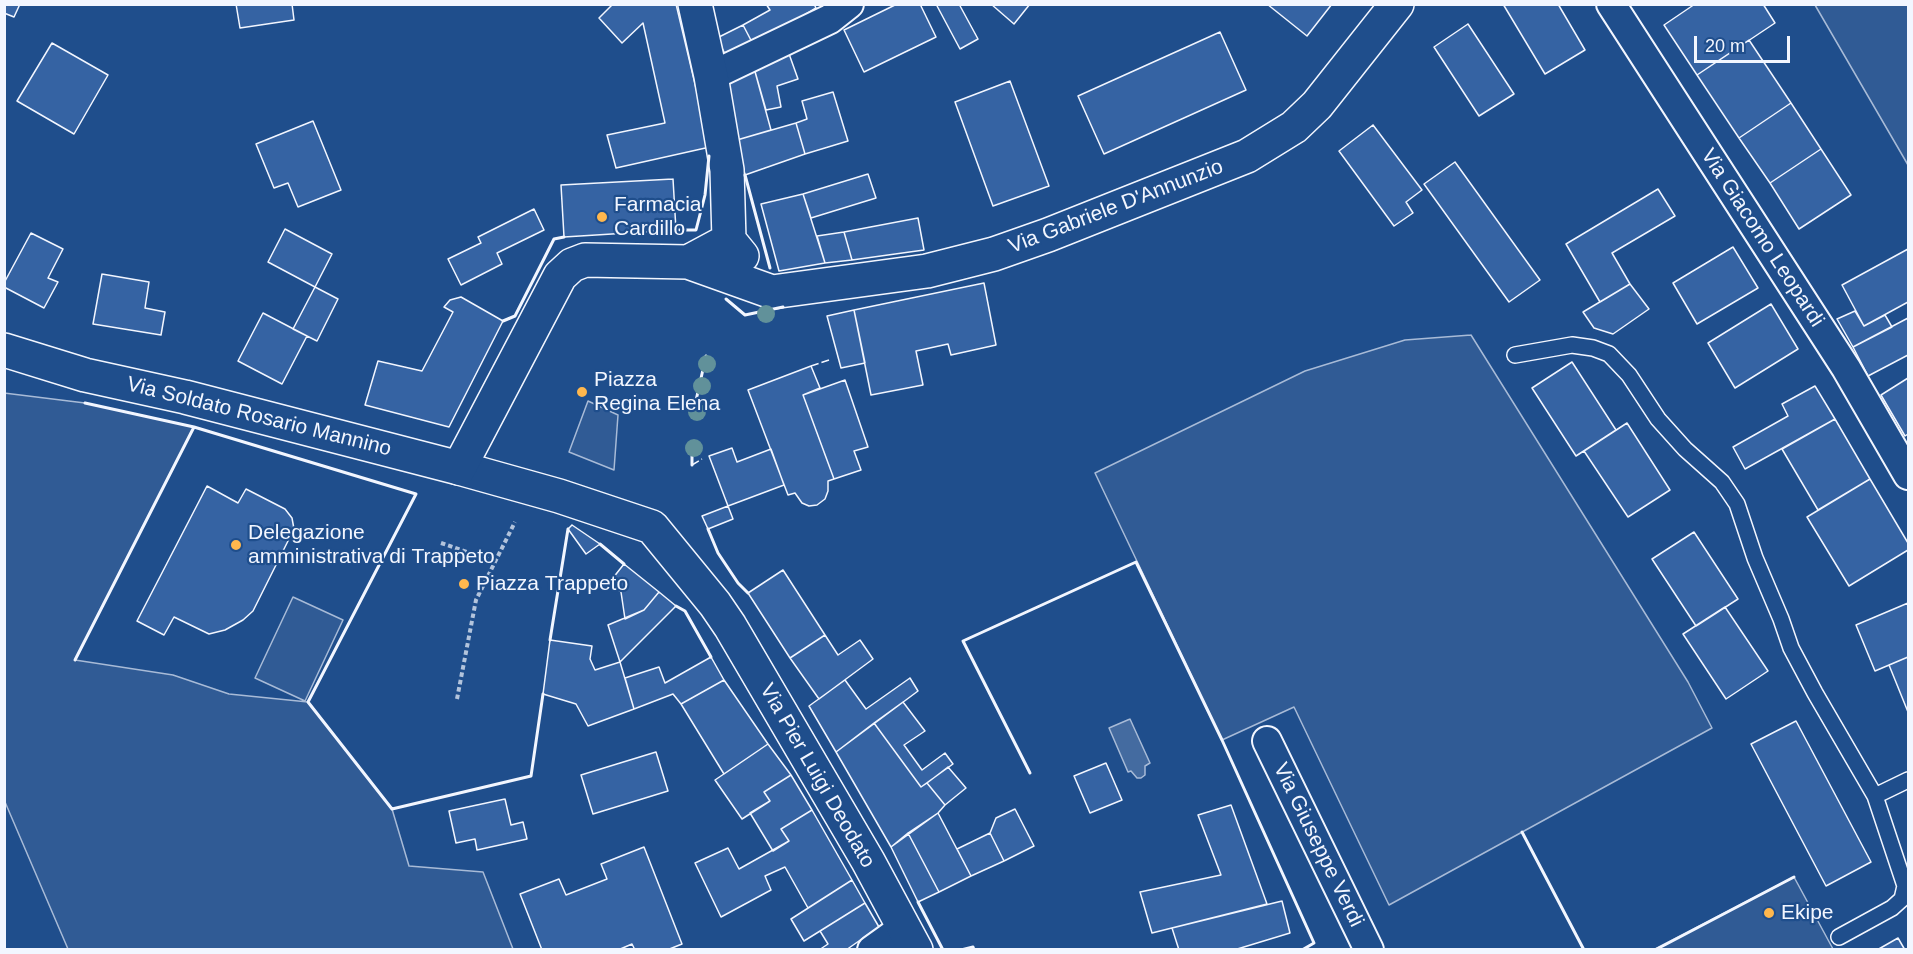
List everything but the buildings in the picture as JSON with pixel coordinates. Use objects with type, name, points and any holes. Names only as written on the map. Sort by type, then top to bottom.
[{"type":"main road","points":[[695,4],[711,76],[727,170],[729,240],[772,292]]},
{"type":"main road","name":"Via Gabriele D'Annunzio","points":[[772,292],[927,271],[994,254],[1247,156],[1293,127],[1317,105],[1397,4]]},
{"type":"main road","points":[[688,262],[729,240]]},
{"type":"main road","points":[[446,464],[560,276],[572,265],[585,260],[688,262],[772,292]]},
{"type":"main road","points":[[4,350],[85,375]]},
{"type":"main road","points":[[4,367],[85,375]]},
{"type":"main road","name":"Via Soldato Rosario Mannino","points":[[85,375],[184,397],[446,464],[559,496],[652,527],[715,604]]},
{"type":"main road","name":"Via Pier Luigi Deodato","points":[[715,604],[856,841],[910,938]]},
{"type":"street","points":[[711,76],[830,19],[849,4]]},
{"type":"street","name":"Via Giacomo Leopardi","points":[[1611,4],[1846,368],[1908,475]]},
{"type":"street","name":"Via Giuseppe Verdi","points":[[1267,741],[1369,950]]},
{"type":"street","points":[[872,950],[910,938]]},
{"type":"lane","points":[[1515,355],[1572,345],[1593,348],[1609,354],[1629,375],[1658,419],[1685,449],[1722,483],[1737,504],[1791,648],[1875,796],[1905,886],[1902,899],[1892,908],[1839,937]]},
{"type":"lane","points":[[1875,796],[1908,780]]},
{"type":"path","points":[[457,699],[477,600],[515,522]]},
{"type":"path","points":[[441,543],[496,562]]},
{"type":"shaded area","points":[[1815,5],[1908,5],[1908,165]]},
{"type":"shaded area","points":[[1471,335],[1688,682],[1712,728],[1389,905],[1294,707],[1222,740],[1095,473],[1305,371],[1405,340]]},
{"type":"shaded area","points":[[4,393],[85,403],[194,427],[75,660],[173,675],[229,694],[308,702],[392,809],[409,866],[483,872],[513,949],[68,949],[5,802]]},
{"type":"shaded area","points":[[588,401],[618,415],[614,470],[569,452]]},
{"type":"shaded area","points":[[293,597],[343,620],[305,701],[255,678]]},
{"type":"shaded area","points":[[1130,719],[1150,763],[1145,766],[1145,775],[1141,778],[1137,778],[1131,771],[1128,772],[1109,728]]},
{"type":"shaded area","name":"Ekipe","points":[[1794,877],[1833,949],[1655,949]]},
{"type":"fence","points":[[811,366],[829,360]]},
{"type":"fence","points":[[692,465],[702,459]]},
{"type":"wall","points":[[676,230],[696,230],[705,195],[709,156]]},
{"type":"wall","points":[[745,175],[770,268]]},
{"type":"wall","points":[[503,321],[515,316],[554,239],[564,237]]},
{"type":"wall","points":[[726,299],[745,315],[783,307]]},
{"type":"wall","points":[[693,414],[706,356]]},
{"type":"wall","points":[[85,403],[194,427],[416,494],[308,702],[392,809],[531,776],[543,694]]},
{"type":"wall","points":[[75,660],[194,427]]},
{"type":"wall","points":[[692,446],[692,465]]},
{"type":"wall","points":[[550,640],[568,529]]},
{"type":"wall","points":[[708,529],[718,553],[738,583],[748,593]]},
{"type":"wall","points":[[600,544],[624,564]]},
{"type":"wall","points":[[1030,773],[963,641],[1136,562],[1222,740],[1314,943],[1302,950]]},
{"type":"wall","points":[[676,606],[685,611],[711,657]]},
{"type":"wall","points":[[1522,832],[1584,950]]},
{"type":"wall","points":[[1655,950],[1794,877]]},
{"type":"wall","points":[[918,902],[943,950]]},
{"type":"wall","points":[[961,950],[973,947],[974,950]]},
{"type":"place","name":"Farmacia Cardillo","points":[[602,217]]},
{"type":"place","name":"Piazza Regina Elena","points":[[582,392]]},
{"type":"place","name":"Delegazione amministrativa di Trappeto","points":[[236,545]]},
{"type":"place","name":"Piazza Trappeto","points":[[464,584]]},
{"type":"place","name":"Ekipe","points":[[1769,913]]}]
